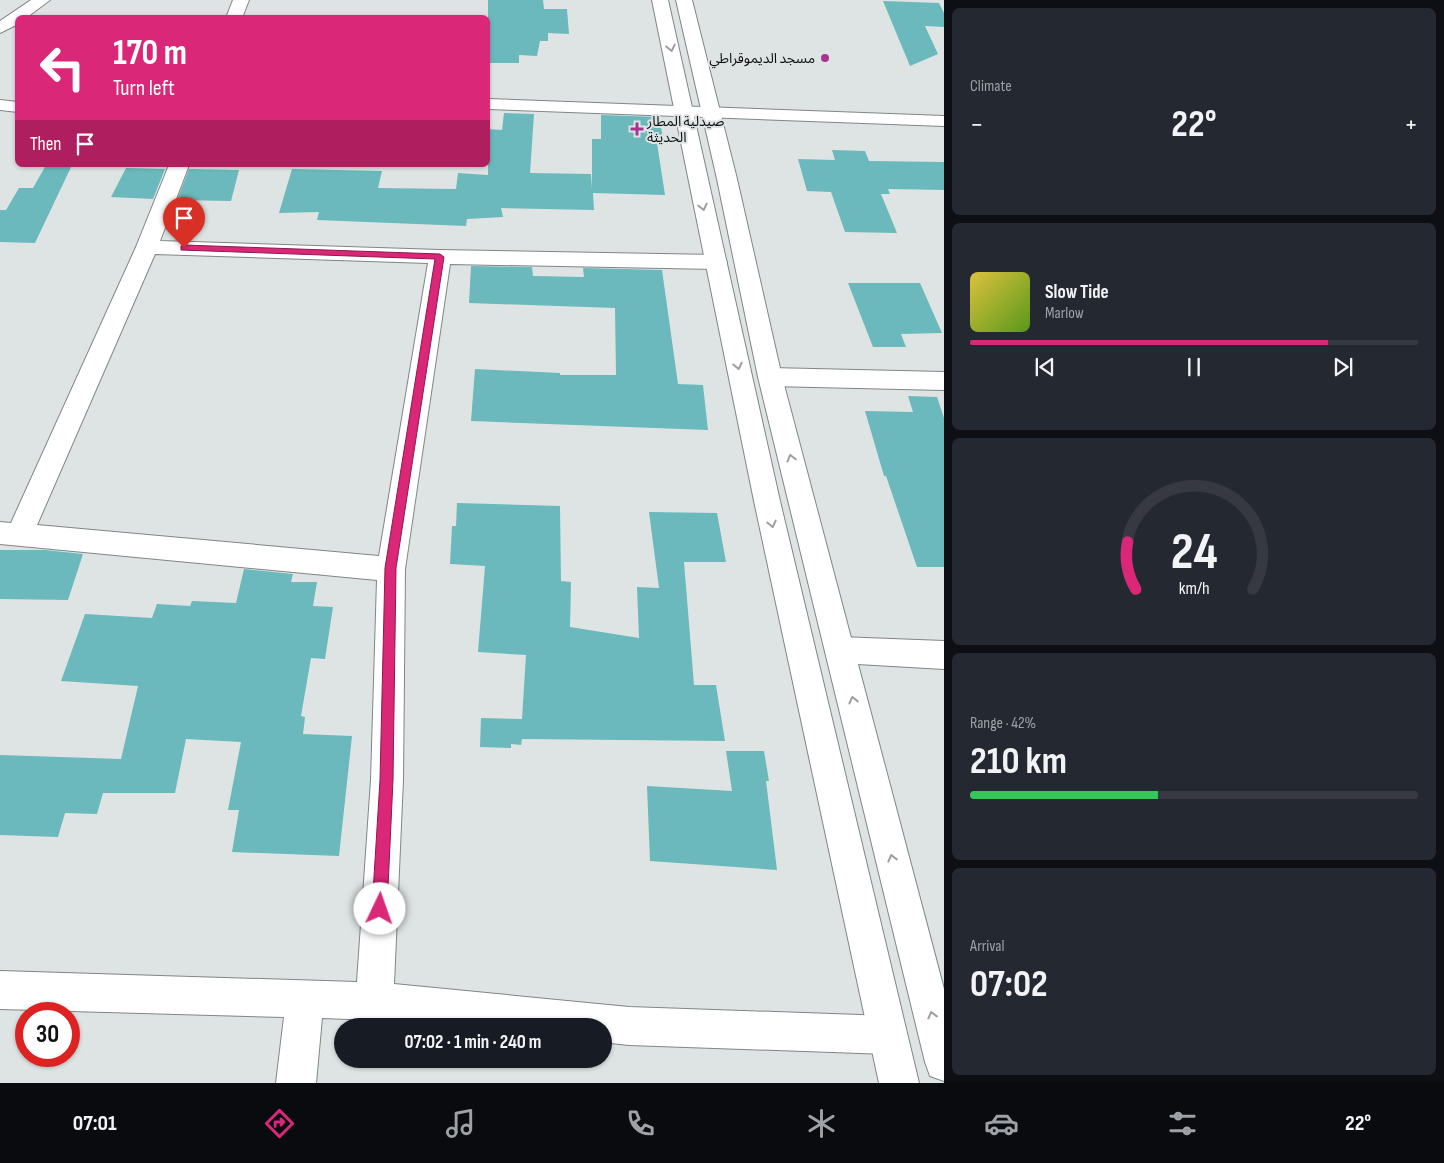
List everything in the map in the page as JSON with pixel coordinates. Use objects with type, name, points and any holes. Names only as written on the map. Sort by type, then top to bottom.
[{"type":"street","points":[[0,14],[22,0]]},
{"type":"street","points":[[20,15],[42,0]]},
{"type":"street","points":[[235,15],[241,0]]},
{"type":"street","points":[[660,0],[771,518],[899,1083]]},
{"type":"street","points":[[684,0],[770,376],[944,1062]]},
{"type":"street","points":[[0,28],[15,18]]},
{"type":"street","points":[[490,104],[683,111],[710,114],[944,121]]},
{"type":"street","points":[[0,106],[15,107]]},
{"type":"street","points":[[178,167],[147,247],[10,533],[391,568]]},
{"type":"street","points":[[147,247],[440,257],[716,262]]},
{"type":"street","points":[[375,1002],[387,780],[391,568],[440,257]]},
{"type":"street","points":[[770,376],[944,381]]},
{"type":"street","points":[[840,650],[944,655]]},
{"type":"street","points":[[0,990],[375,1002],[629,1026],[888,1035]]},
{"type":"street","points":[[296,1083],[305,999]]},
{"type":"building","points":[[488,0],[543,0],[544,9],[567,9],[569,34],[548,33],[548,41],[540,41],[537,56],[519,55],[519,63],[490,63],[490,15],[488,15]]},
{"type":"building","points":[[883,1],[939,3],[944,13],[944,27],[925,26],[938,54],[910,66]]},
{"type":"building","points":[[504,113],[534,114],[530,173],[591,174],[592,189],[592,139],[601,139],[601,115],[659,117],[664,143],[657,143],[665,195],[593,193],[594,210],[501,208],[503,217],[467,219],[466,226],[317,220],[319,212],[279,213],[292,169],[382,171],[378,188],[456,189],[458,173],[488,175],[488,167],[490,167],[490,129],[502,130]]},
{"type":"building","points":[[832,150],[865,151],[869,161],[944,162],[944,190],[888,189],[890,194],[881,194],[897,233],[845,232],[831,192],[807,191],[798,159],[835,160]]},
{"type":"building","points":[[45,167],[71,167],[35,243],[0,242],[0,210],[6,210],[19,188],[33,188]]},
{"type":"building","points":[[126,168],[165,169],[153,199],[111,197]]},
{"type":"building","points":[[189,169],[239,170],[231,201],[177,200]]},
{"type":"building","points":[[471,266],[532,267],[533,276],[584,277],[583,268],[662,270],[678,384],[703,385],[708,430],[471,421],[475,369],[560,373],[560,375],[616,375],[615,308],[469,303]]},
{"type":"building","points":[[848,283],[920,283],[942,333],[901,334],[906,347],[873,347]]},
{"type":"building","points":[[908,396],[937,397],[944,418],[944,567],[917,567],[886,476],[884,476],[865,411],[913,412]]},
{"type":"building","points":[[457,503],[560,506],[561,581],[571,582],[570,627],[639,638],[637,587],[659,588],[649,512],[717,513],[726,562],[684,562],[694,685],[716,685],[725,741],[522,739],[521,745],[511,744],[511,748],[480,747],[481,718],[522,719],[526,655],[478,652],[485,566],[450,564],[452,526],[456,526]]},
{"type":"building","points":[[0,550],[45,550],[83,554],[68,600],[0,599]]},
{"type":"building","points":[[244,569],[293,574],[291,582],[317,582],[313,606],[333,607],[325,659],[311,658],[301,716],[305,717],[303,734],[352,736],[339,856],[232,852],[239,810],[228,810],[241,742],[186,739],[175,793],[103,793],[97,814],[65,813],[58,837],[0,835],[0,755],[121,759],[138,686],[61,681],[85,614],[152,618],[157,604],[190,606],[192,601],[236,603]]},
{"type":"building","points":[[726,751],[764,751],[769,781],[766,781],[777,870],[650,861],[647,786],[732,791]]},
{"type":"place","name":"مسجد الديموقراطي","points":[[825,58]]},
{"type":"place","name":"صيدلية المطار الحديثة","points":[[637,129]]},
{"type":"route","points":[[184,248],[440,257],[391,568],[387,780],[380,909]]}]
